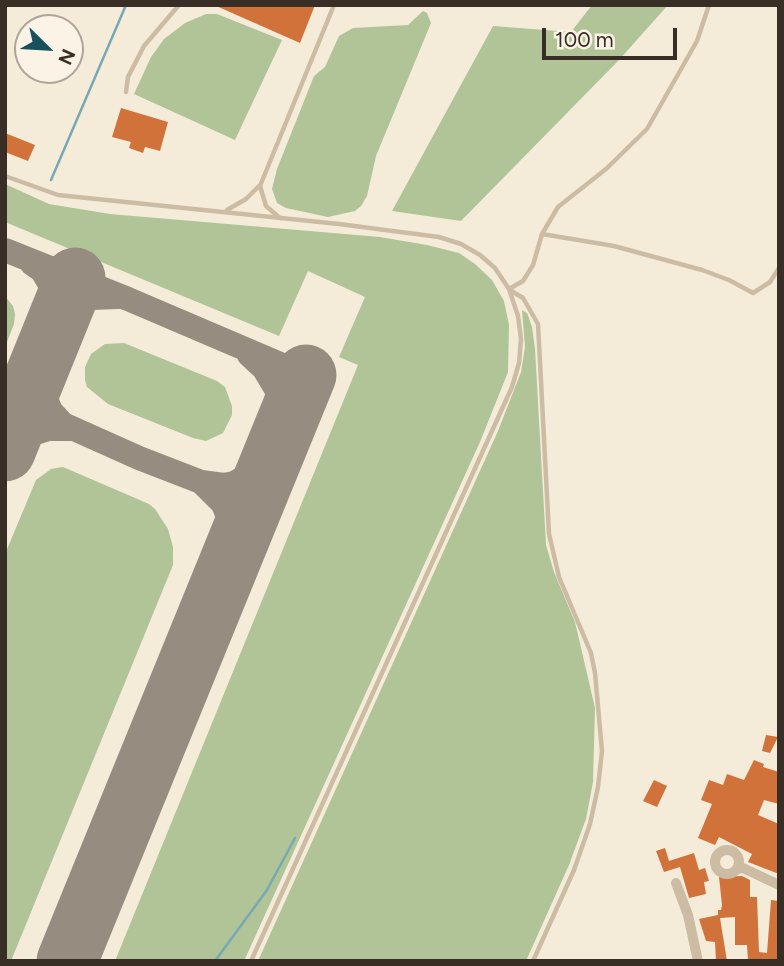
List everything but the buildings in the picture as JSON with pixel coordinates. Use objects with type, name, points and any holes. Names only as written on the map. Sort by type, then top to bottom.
[{"type":"street","points":[[737,869],[743,868],[779,885]]},
{"type":"street","points":[[676,883],[688,915],[698,961]]},
{"type":"lane","points":[[127,92],[128,77],[144,46],[179,5]]},
{"type":"lane","points":[[223,212],[246,199],[260,186],[334,5]]},
{"type":"lane","points":[[509,289],[523,281],[533,265],[542,234],[558,207],[606,169],[647,129],[697,41],[709,5]]},
{"type":"lane","points":[[5,176],[58,195],[415,233],[461,244],[495,268],[509,289],[518,316],[521,339],[519,363],[512,387],[251,961]]},
{"type":"lane","points":[[260,186],[265,206],[281,218]]},
{"type":"lane","points":[[542,234],[614,246],[729,280],[752,293],[770,282],[779,268]]},
{"type":"lane","points":[[509,289],[523,298],[538,324],[549,534],[559,578],[591,653],[599,696],[601,739],[598,787],[590,824],[533,961]]},
{"type":"green space","points":[[592,5],[668,5],[619,60],[461,221],[392,211],[493,26],[571,32]]},
{"type":"green space","points":[[423,11],[427,13],[431,23],[376,156],[367,196],[361,206],[355,211],[328,217],[286,208],[277,203],[272,189],[277,169],[314,76],[325,67],[339,36],[353,28],[408,25]]},
{"type":"green space","points":[[206,14],[217,14],[282,40],[235,140],[134,94],[151,57],[164,39],[185,23]]},
{"type":"green space","points":[[5,184],[49,204],[110,214],[380,237],[427,245],[459,253],[475,264],[492,280],[504,301],[509,325],[508,372],[480,442],[244,961],[115,961],[358,365],[339,357],[365,297],[308,271],[279,336],[5,222]]},
{"type":"green space","points":[[5,296],[13,306],[15,314],[5,347]]},
{"type":"green space","points":[[522,310],[527,313],[532,327],[535,349],[546,545],[575,622],[595,708],[593,782],[586,819],[569,865],[526,961],[258,961],[498,431],[521,372],[525,347]]},
{"type":"green space","points":[[124,343],[217,381],[225,387],[232,406],[232,415],[223,433],[206,441],[193,438],[108,404],[87,387],[85,367],[91,354],[105,344]]},
{"type":"green space","points":[[63,467],[155,509],[168,529],[173,547],[173,565],[11,961],[5,961],[5,554],[36,480],[51,469]]},
{"type":"waterway","points":[[51,180],[126,5]]},
{"type":"waterway","points":[[215,961],[267,890],[295,838]]},
{"type":"taxiway","points":[[5,250],[306,375]]},
{"type":"taxiway","points":[[32,264],[42,271],[52,288],[55,312],[53,335]]},
{"type":"taxiway","points":[[53,334],[62,319],[76,306],[92,298],[117,297]]},
{"type":"taxiway","points":[[249,355],[264,369],[276,389],[286,424]]},
{"type":"taxiway","points":[[43,361],[40,375],[43,392],[51,411],[63,424],[201,482]]},
{"type":"taxiway","points":[[5,456],[15,444],[29,435],[48,429],[71,429]]},
{"type":"taxiway","points":[[238,542],[223,504],[201,482],[224,485],[234,483],[270,462]]},
{"type":"runway","points":[[5,451],[75,278]]},
{"type":"runway","points":[[67,961],[306,375]]}]
